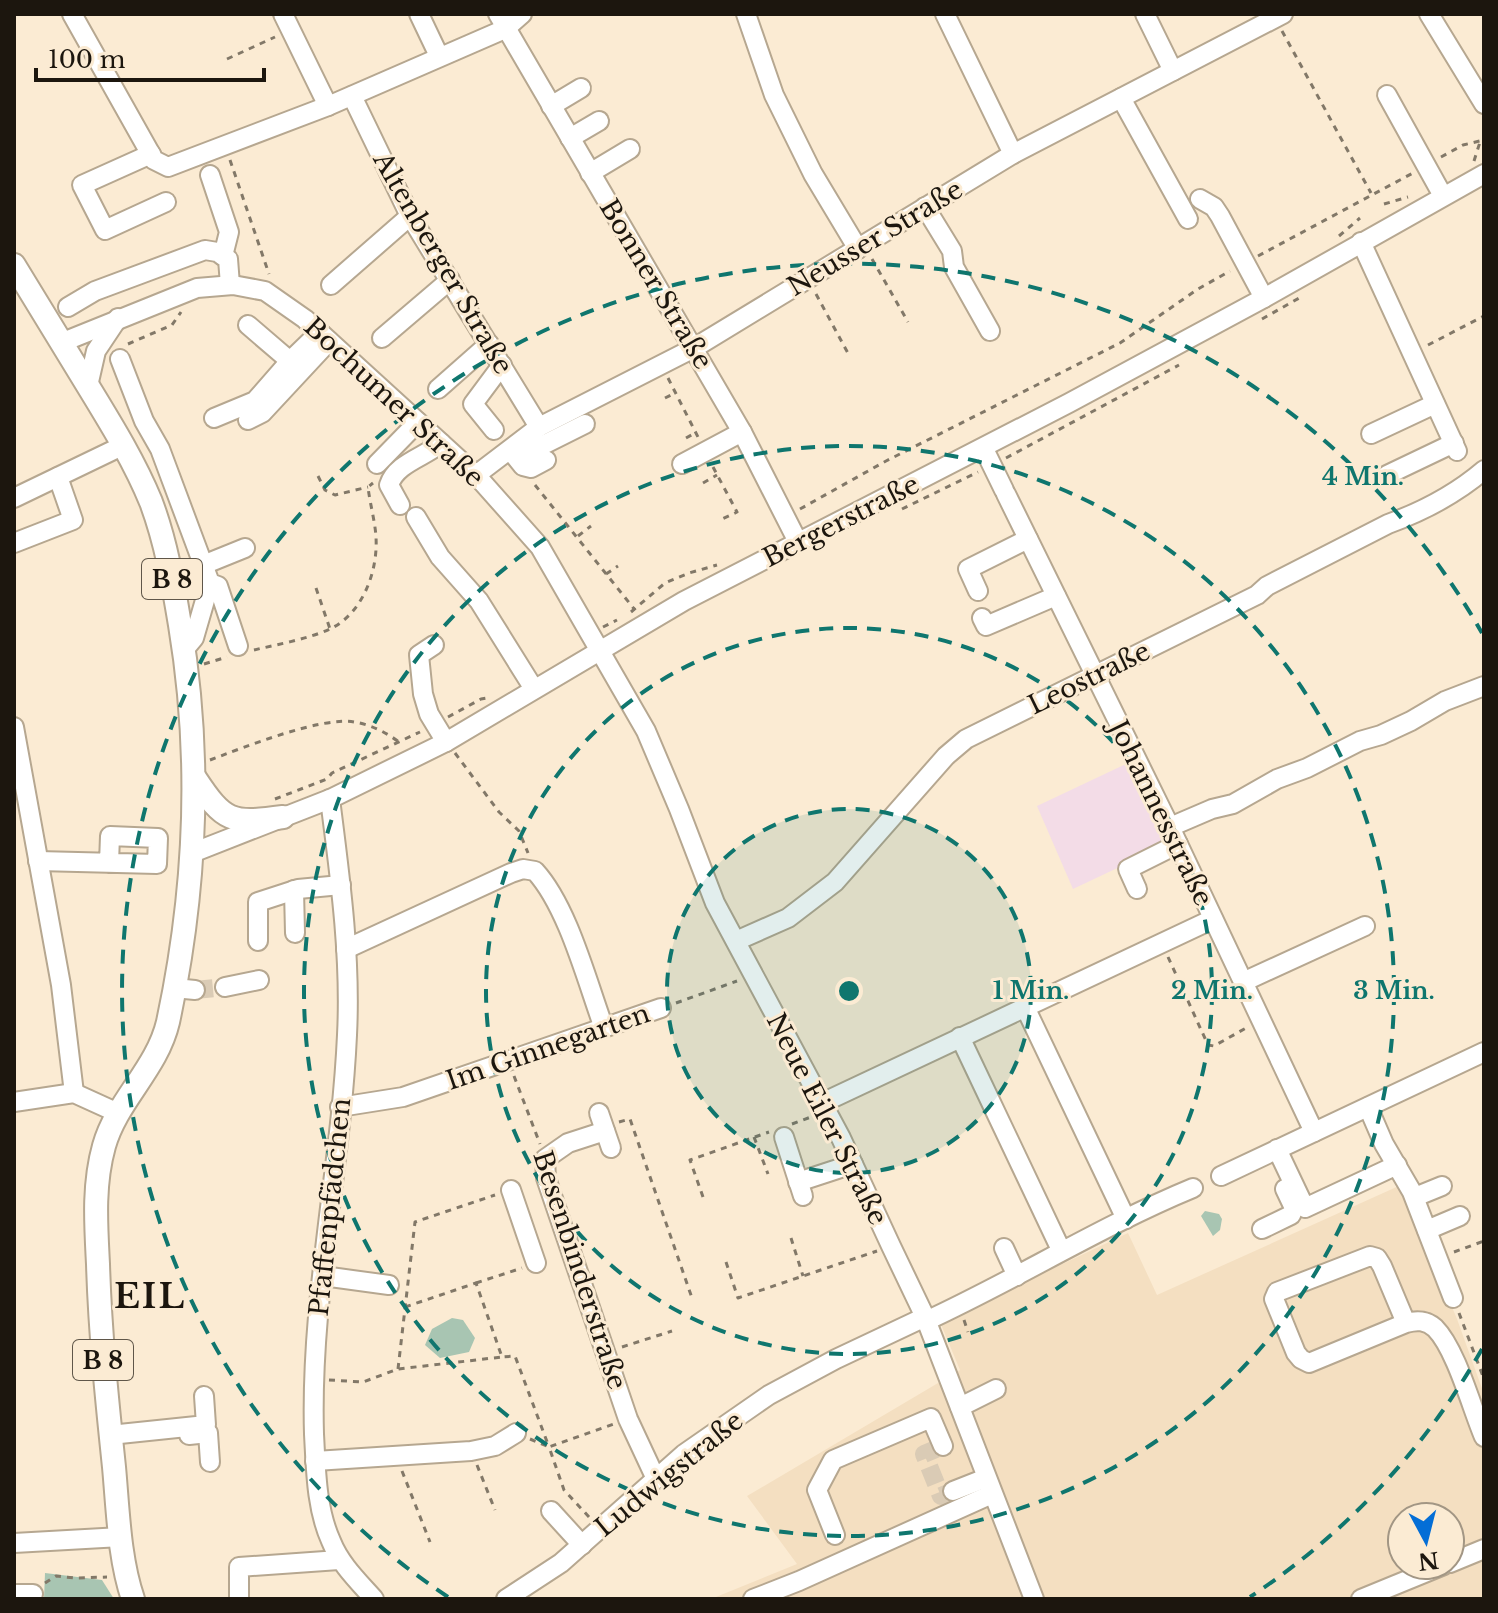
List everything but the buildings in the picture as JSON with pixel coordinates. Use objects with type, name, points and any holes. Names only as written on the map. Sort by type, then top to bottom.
[{"type":"main road","name":"B 8","points":[[14,265],[124,445],[151,503],[169,562],[186,659],[195,772],[184,989],[149,1068],[118,1113],[102,1154],[95,1205],[111,1438],[121,1537],[133,1599]]},
{"type":"main road","points":[[195,772],[215,808],[232,817],[249,821],[277,808]]},
{"type":"street","points":[[72,14],[154,160],[168,167],[352,96],[522,14]]},
{"type":"street","points":[[419,14],[439,56]]},
{"type":"street","points":[[746,14],[774,95],[813,174],[861,247]]},
{"type":"street","points":[[945,14],[1013,154]]},
{"type":"street","points":[[1145,14],[1173,71]]},
{"type":"street","points":[[1429,14],[1484,104]]},
{"type":"street","name":"Neusser Straße","points":[[476,475],[524,439],[694,348],[1013,154],[1279,16]]},
{"type":"street","points":[[287,22],[328,106]]},
{"type":"street","name":"Bonner Straße","points":[[502,22],[742,432],[798,542]]},
{"type":"street","points":[[551,106],[581,88]]},
{"type":"street","points":[[1387,95],[1443,196]]},
{"type":"street","name":"Altenberger Straße","points":[[352,96],[410,216],[502,365],[524,439]]},
{"type":"street","points":[[1121,98],[1188,219]]},
{"type":"street","points":[[570,138],[599,121]]},
{"type":"street","points":[[590,173],[630,149]]},
{"type":"street","points":[[151,154],[82,185],[96,206],[105,230],[166,202]]},
{"type":"street","name":"Bergerstraße","points":[[192,853],[243,841],[277,808],[330,799],[446,742],[534,689],[596,641],[639,616],[798,542],[984,449],[1264,298],[1484,174]]},
{"type":"street","points":[[210,175],[229,232],[223,256]]},
{"type":"street","points":[[1200,199],[1214,207],[1220,216],[1264,298]]},
{"type":"street","points":[[922,209],[942,250]]},
{"type":"street","points":[[922,209],[952,251],[954,267],[990,331]]},
{"type":"street","points":[[331,285],[410,216]]},
{"type":"street","points":[[1361,242],[1455,447],[1387,475]]},
{"type":"street","points":[[68,307],[95,291],[205,250],[217,252],[228,259],[230,285]]},
{"type":"street","points":[[139,274],[149,306]]},
{"type":"street","points":[[382,338],[450,280]]},
{"type":"street","name":"Bochumer Straße","points":[[63,342],[197,288],[230,285],[265,291],[287,304],[324,336],[476,475],[540,547],[596,641]]},
{"type":"street","points":[[88,386],[96,351],[118,318]]},
{"type":"street","points":[[248,325],[290,361]]},
{"type":"street","points":[[214,418],[255,401],[290,361],[324,336]]},
{"type":"street","points":[[248,420],[262,413],[324,336]]},
{"type":"street","points":[[438,389],[489,344]]},
{"type":"street","points":[[120,359],[144,421],[160,449],[206,574],[218,586],[235,652]]},
{"type":"street","points":[[494,430],[473,404],[502,365]]},
{"type":"street","points":[[1371,434],[1435,404]]},
{"type":"street","points":[[110,422],[144,421]]},
{"type":"street","points":[[378,471],[418,422]]},
{"type":"street","points":[[524,439],[531,451],[585,424]]},
{"type":"street","points":[[682,464],[742,432]]},
{"type":"street","points":[[524,439],[523,466],[531,468],[546,460]]},
{"type":"street","points":[[400,505],[389,485],[391,477],[441,443]]},
{"type":"street","points":[[14,498],[124,445]]},
{"type":"street","name":"Johannesstraße","points":[[984,449],[1174,835],[1314,1132]]},
{"type":"street","name":"Leostraße","points":[[736,941],[788,918],[835,882],[946,756],[966,739],[1257,595],[1281,579],[1409,516],[1484,470]]},
{"type":"street","points":[[14,543],[73,520],[58,477]]},
{"type":"street","points":[[416,517],[440,557],[479,601],[534,689]]},
{"type":"street","points":[[978,591],[968,569],[1028,539]]},
{"type":"street","points":[[186,659],[194,638],[206,574],[245,548]]},
{"type":"street","points":[[982,618],[986,626],[1056,596]]},
{"type":"street","name":"Neue Eiler Straße","points":[[596,641],[646,731],[674,794],[715,903],[853,1164],[926,1319],[1034,1599]]},
{"type":"street","points":[[434,645],[419,655],[423,694],[429,714],[446,742]]},
{"type":"street","points":[[1137,889],[1128,869],[1212,809],[1233,804],[1277,779],[1307,768],[1360,741],[1381,735],[1445,701],[1484,686]]},
{"type":"street","points":[[14,727],[61,985],[74,1093]]},
{"type":"street","name":"Pfaffenpfädchen","points":[[330,799],[346,949],[347,1034],[312,1378],[315,1461],[322,1517],[339,1560],[374,1599]]},
{"type":"street","points":[[38,861],[109,863]]},
{"type":"street","points":[[346,949],[511,873],[523,869],[535,871],[545,881],[559,909],[604,1028]]},
{"type":"street","points":[[258,941],[258,902],[294,890],[341,885]]},
{"type":"street","points":[[294,890],[295,933]]},
{"type":"street","points":[[824,1107],[960,1037],[1213,919]]},
{"type":"street","points":[[1243,982],[1365,926]]},
{"type":"street","points":[[225,987],[259,980]]},
{"type":"street","points":[[1025,1007],[1126,1219]]},
{"type":"street","name":"Im Ginnegarten","points":[[340,1107],[403,1097],[661,1008]]},
{"type":"street","points":[[960,1037],[1061,1250]]},
{"type":"street","points":[[1221,1176],[1484,1052]]},
{"type":"street","points":[[14,1102],[74,1093],[118,1113]]},
{"type":"street","points":[[1368,1107],[1415,1197],[1453,1298]]},
{"type":"street","points":[[545,1159],[568,1143],[605,1131]]},
{"type":"street","points":[[784,1137],[801,1189],[853,1164]]},
{"type":"street","points":[[1273,1152],[1305,1208],[1397,1165]]},
{"type":"street","points":[[1262,1229],[1291,1215],[1294,1208],[1273,1152]]},
{"type":"street","name":"Besenbinderstraße","points":[[545,1159],[546,1178],[605,1353],[628,1419],[656,1479]]},
{"type":"street","points":[[1415,1197],[1442,1186]]},
{"type":"street","name":"Ludwigstraße","points":[[506,1599],[561,1563],[684,1454],[769,1395],[836,1359],[1017,1276],[1061,1250],[1193,1188]]},
{"type":"street","points":[[511,1190],[536,1263]]},
{"type":"street","points":[[524,1226],[558,1214]]},
{"type":"street","points":[[1427,1230],[1460,1216]]},
{"type":"street","points":[[1004,1248],[1017,1276]]},
{"type":"street","points":[[1406,1323],[1382,1266],[1377,1258],[1370,1256],[1277,1292],[1274,1299],[1296,1353],[1309,1363],[1406,1323],[1417,1320],[1434,1327],[1447,1345],[1484,1437]]},
{"type":"street","points":[[323,1276],[389,1285]]},
{"type":"street","points":[[960,1407],[996,1389]]},
{"type":"street","points":[[111,1438],[206,1425],[204,1396]]},
{"type":"street","points":[[835,1535],[817,1490],[833,1460],[931,1418],[940,1447],[970,1434]]},
{"type":"street","points":[[111,1438],[208,1433],[210,1462]]},
{"type":"street","points":[[315,1461],[471,1451],[495,1446],[516,1433]]},
{"type":"street","points":[[953,1491],[989,1486]]},
{"type":"street","points":[[753,1599],[799,1581],[989,1486]]},
{"type":"street","points":[[551,1511],[582,1545]]},
{"type":"street","points":[[14,1543],[121,1537]]},
{"type":"street","points":[[239,1599],[239,1567],[339,1560]]},
{"type":"street","points":[[799,1581],[806,1599]]},
{"type":"street","points":[[1361,1599],[1405,1581]]},
{"type":"street","points":[[14,1594],[33,1594]]},
{"type":"path","points":[[1279,16],[1372,195]]},
{"type":"path","points":[[227,59],[287,22]]},
{"type":"path","points":[[786,517],[886,461],[1120,343],[1198,289],[1246,262],[1463,145],[1484,140]]},
{"type":"path","points":[[225,145],[271,281],[265,291]]},
{"type":"path","points":[[861,247],[908,322]]},
{"type":"path","points":[[808,279],[850,357]]},
{"type":"path","points":[[96,351],[104,354],[172,325],[197,288]]},
{"type":"path","points":[[1414,352],[1484,316]]},
{"type":"path","points":[[665,398],[675,393]]},
{"type":"path","points":[[686,438],[695,433]]},
{"type":"path","points":[[186,659],[235,652],[330,629],[351,616],[362,597],[373,565],[376,538],[368,487],[378,471]]},
{"type":"path","points":[[703,483],[717,475]]},
{"type":"path","points":[[318,476],[325,490],[335,495],[368,487]]},
{"type":"path","points":[[535,485],[639,616]]},
{"type":"path","points":[[548,498],[555,493]]},
{"type":"path","points":[[722,519],[737,512]]},
{"type":"path","points":[[577,537],[591,526]]},
{"type":"path","points":[[596,641],[639,616],[665,583],[724,563]]},
{"type":"path","points":[[606,574],[618,566]]},
{"type":"path","points":[[316,588],[330,629]]},
{"type":"path","points":[[277,808],[332,773],[488,698]]},
{"type":"path","points":[[195,772],[263,740],[327,723],[353,721],[380,730],[418,755]]},
{"type":"path","points":[[446,742],[499,812],[519,831],[535,871]]},
{"type":"path","points":[[1161,943],[1208,1045],[1214,1046],[1261,1021]]},
{"type":"path","name":"Im Ginnegarten","points":[[661,1008],[754,975]]},
{"type":"path","name":"Besenbinderstraße","points":[[507,1060],[545,1159]]},
{"type":"path","points":[[703,1197],[690,1160],[824,1107]]},
{"type":"path","points":[[630,1119],[692,1298]]},
{"type":"path","points":[[754,1137],[768,1174]]},
{"type":"path","points":[[398,1369],[415,1222],[511,1190]]},
{"type":"path","points":[[791,1238],[803,1276]]},
{"type":"path","points":[[1438,1259],[1484,1241]]},
{"type":"path","points":[[726,1262],[738,1298],[891,1246]]},
{"type":"path","points":[[404,1307],[476,1283],[502,1357]]},
{"type":"path","points":[[1453,1298],[1484,1379]]},
{"type":"path","points":[[605,1353],[672,1331]]},
{"type":"path","points":[[312,1378],[363,1382],[398,1369],[515,1356],[564,1490],[600,1528]]},
{"type":"path","points":[[549,1447],[628,1419]]},
{"type":"path","points":[[471,1451],[495,1510]]},
{"type":"path","points":[[396,1456],[430,1542]]},
{"type":"path","points":[[33,1594],[56,1576],[89,1578],[126,1573]]},
{"type":"shaded area","points":[[1128,763],[1166,845],[1073,889],[1037,806]]},
{"type":"shaded area","points":[[1401,1185],[1457,1319],[1484,1394],[1484,1599],[711,1599],[797,1564],[747,1496],[960,1370],[940,1322],[1128,1233],[1157,1295]]},
{"type":"green space","points":[[1205,1211],[1219,1214],[1222,1219],[1220,1230],[1213,1236],[1201,1216]]},
{"type":"green space","points":[[452,1318],[463,1320],[475,1338],[469,1352],[440,1358],[425,1345],[432,1329]]},
{"type":"green space","points":[[45,1573],[102,1580],[114,1599],[44,1599]]},
{"type":"tunnel","points":[[195,990],[225,987]]},
{"type":"tunnel","points":[[936,1449],[924,1454],[941,1496],[953,1491]]},
{"type":"district","name":"EIL","points":[[150,1296]]}]
